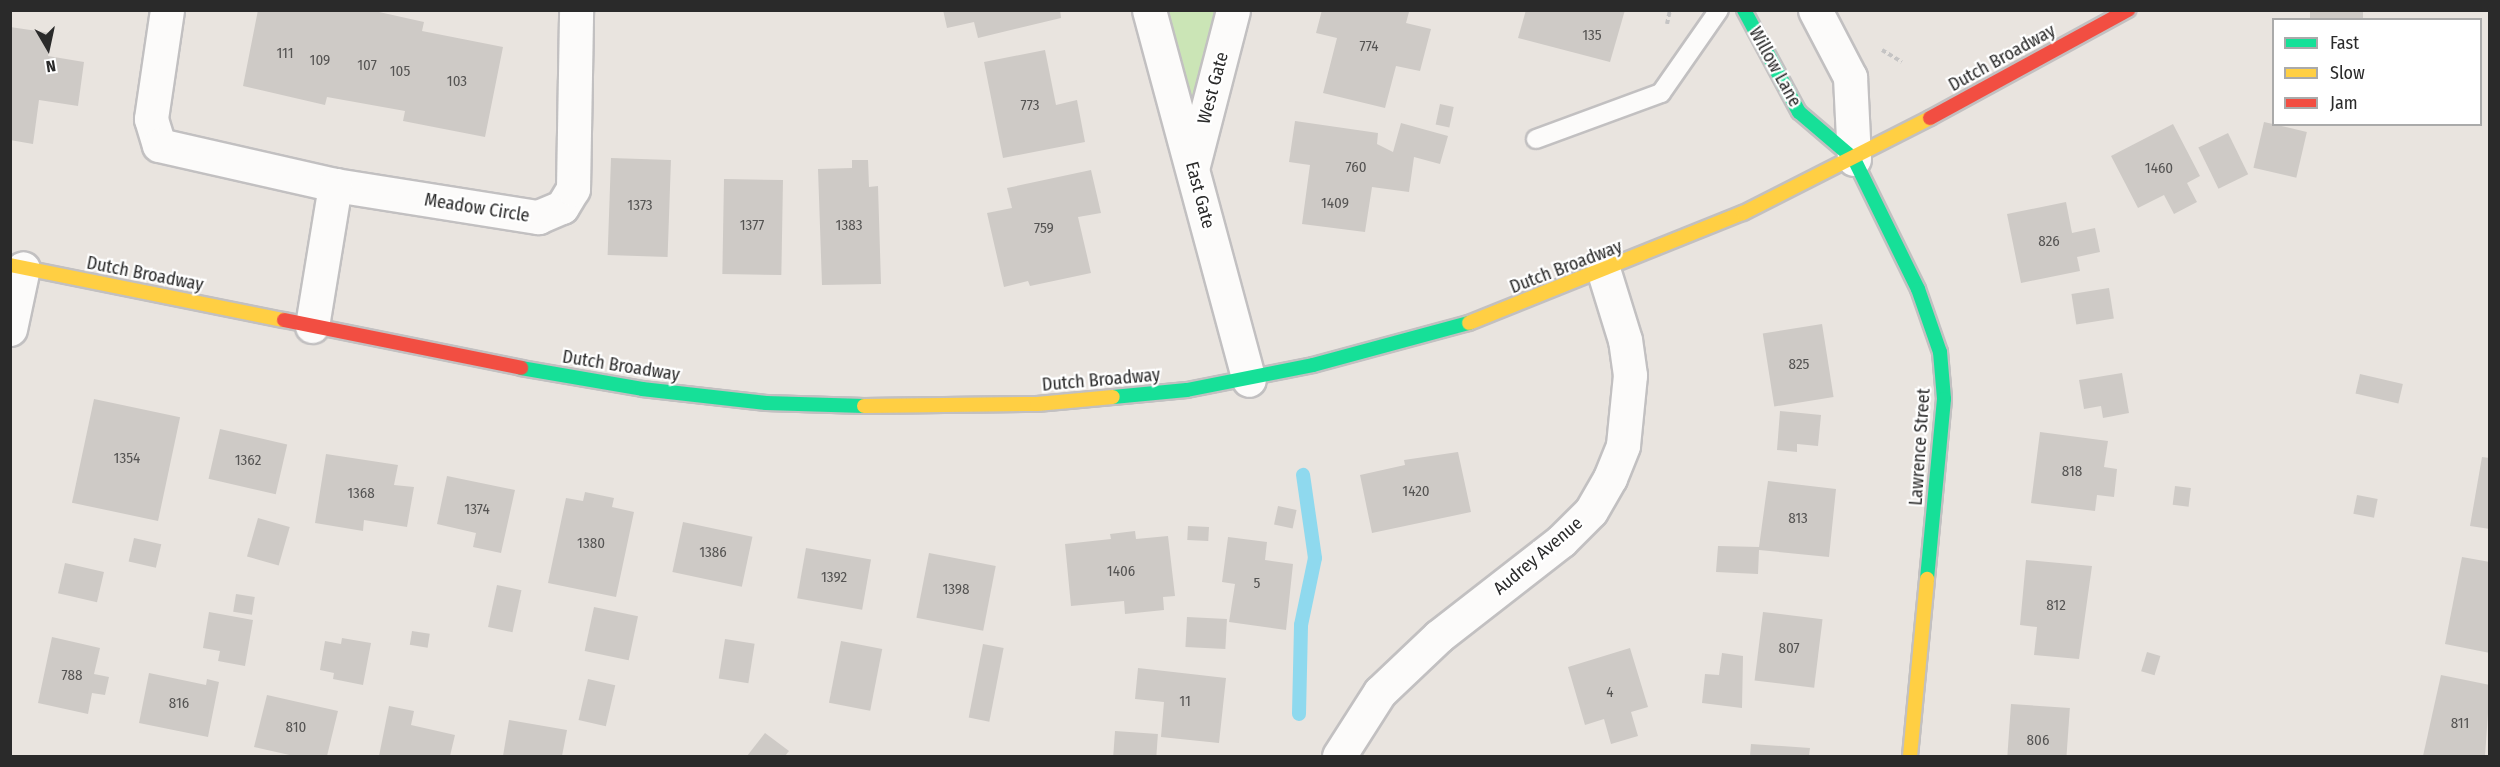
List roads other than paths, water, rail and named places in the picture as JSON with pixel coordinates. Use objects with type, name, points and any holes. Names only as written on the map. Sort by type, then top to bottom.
[{"type":"main road","name":"Willow Lane","points":[[1744,10],[1799,112],[1854,159]]},
{"type":"main road","name":"Dutch Broadway","points":[[17,267],[642,389],[766,403],[906,408],[1037,404],[1249,380],[1462,326],[1604,272],[1733,217],[1854,159],[2128,10]]},
{"type":"main road","name":"Lawrence Street","points":[[1854,159],[1918,289],[1934,330],[1943,374],[1944,399],[1910,756]]},
{"type":"street","name":"Meadow Circle","points":[[167,10],[151,119],[159,145],[335,185],[519,216],[538,217],[562,207],[573,189],[576,10]]},
{"type":"street","name":"East Gate","points":[[1149,10],[1249,380]]},
{"type":"street","name":"West Gate","points":[[1192,166],[1233,10]]},
{"type":"street","points":[[1815,10],[1850,77],[1854,159]]},
{"type":"street","points":[[312,326],[335,185]]},
{"type":"street","points":[[10,329],[17,267]]},
{"type":"street","name":"Audrey Avenue","points":[[1339,756],[1380,693],[1439,636],[1561,542],[1591,512],[1610,478],[1623,445],[1630,375],[1625,340],[1604,272]]},
{"type":"lane","points":[[1536,139],[1661,93],[1719,10]]},
{"type":"waterway","points":[[1299,714],[1301,625],[1315,558],[1303,475]]}]
